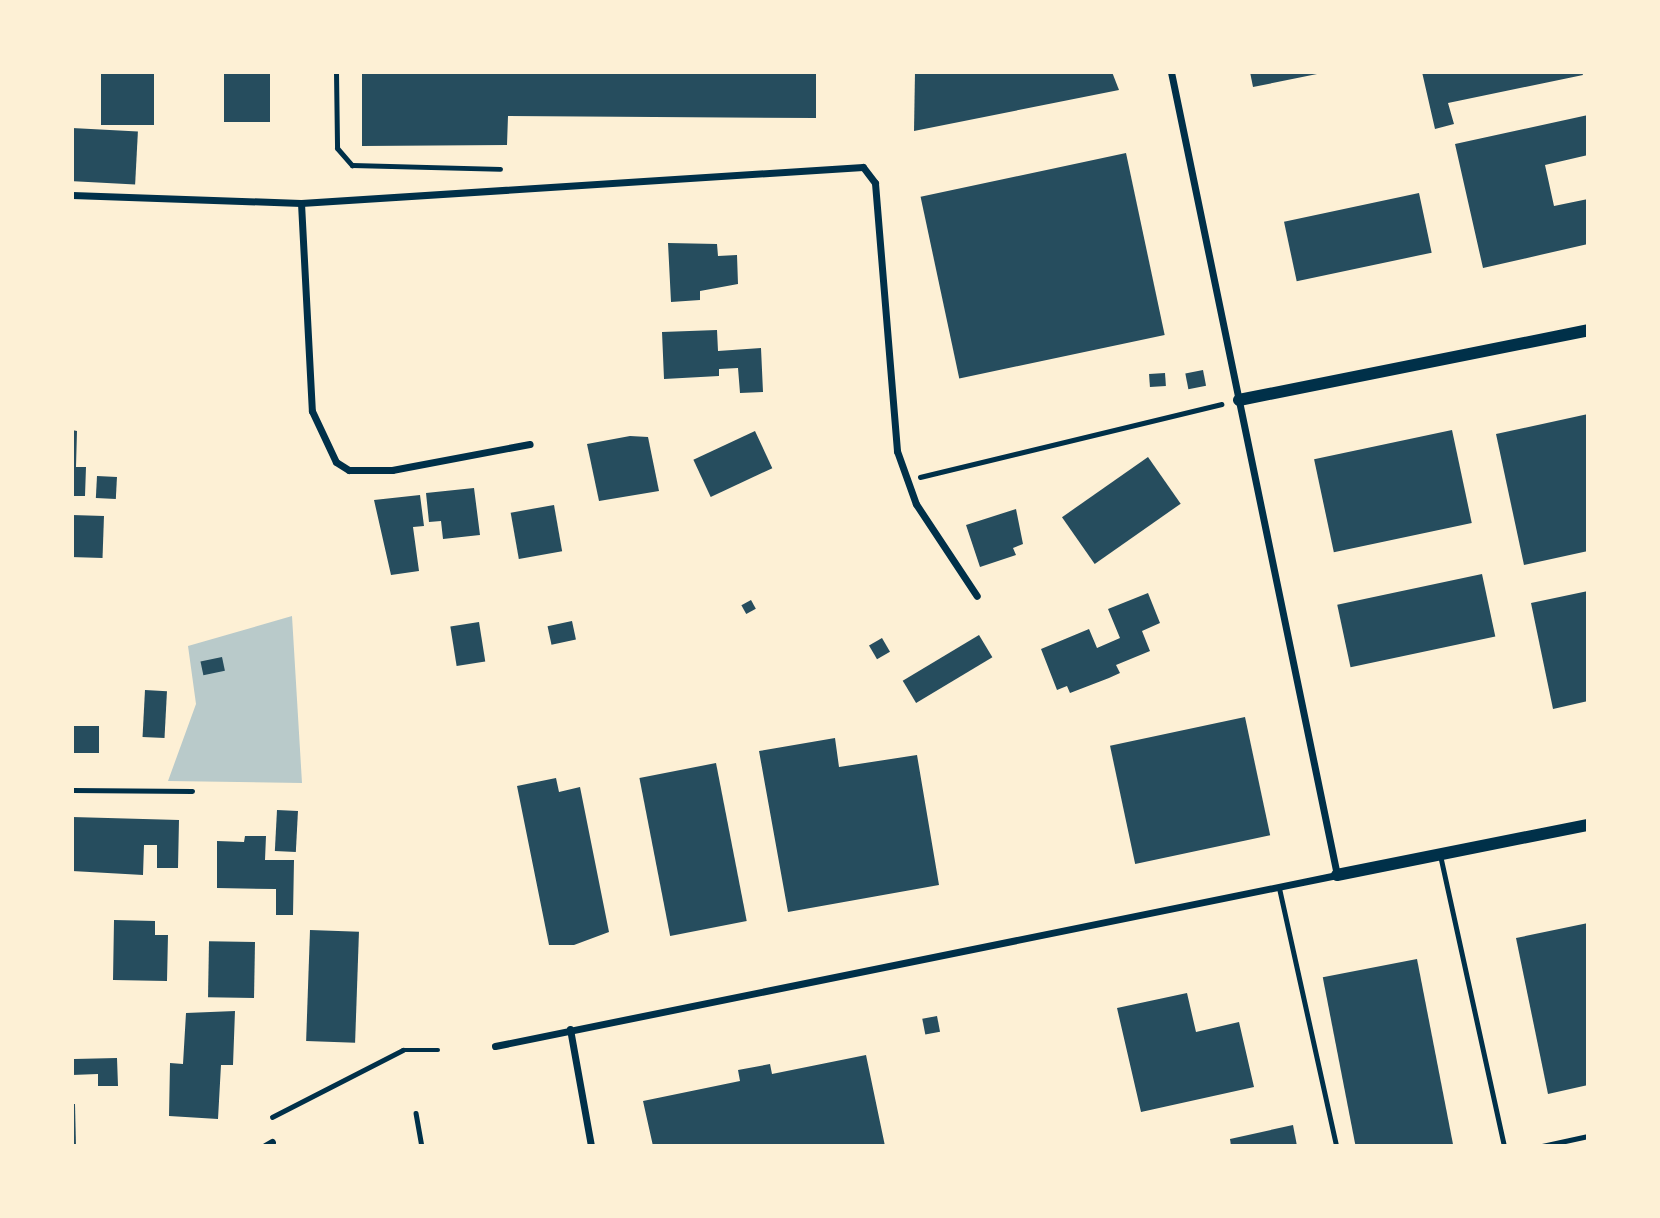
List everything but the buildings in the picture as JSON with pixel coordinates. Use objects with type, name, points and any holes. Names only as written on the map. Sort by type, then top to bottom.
[{"type":"street","points":[[1171,72],[1337,875]]},
{"type":"street","points":[[72,195],[300,203],[863,167],[875,183],[885,357],[906,480],[977,597]]},
{"type":"street","points":[[300,203],[312,411],[336,462],[349,470],[392,470],[530,444]]},
{"type":"street","points":[[1238,400],[1588,330]]},
{"type":"street","points":[[495,1045],[1588,825]]},
{"type":"street","points":[[570,1029],[591,1146]]},
{"type":"lane","points":[[336,72],[337,148],[352,165],[500,169]]},
{"type":"lane","points":[[72,790],[192,791]]},
{"type":"lane","points":[[1440,855],[1504,1146]]},
{"type":"lane","points":[[1279,888],[1336,1146]]},
{"type":"lane","points":[[1542,1146],[1588,1136]]},
{"type":"path","points":[[906,480],[1238,400]]},
{"type":"path","points":[[272,1117],[403,1050],[438,1050]]},
{"type":"path","points":[[416,1113],[422,1146]]},
{"type":"shaded area","points":[[292,616],[302,783],[168,781],[196,704],[188,646]]}]
